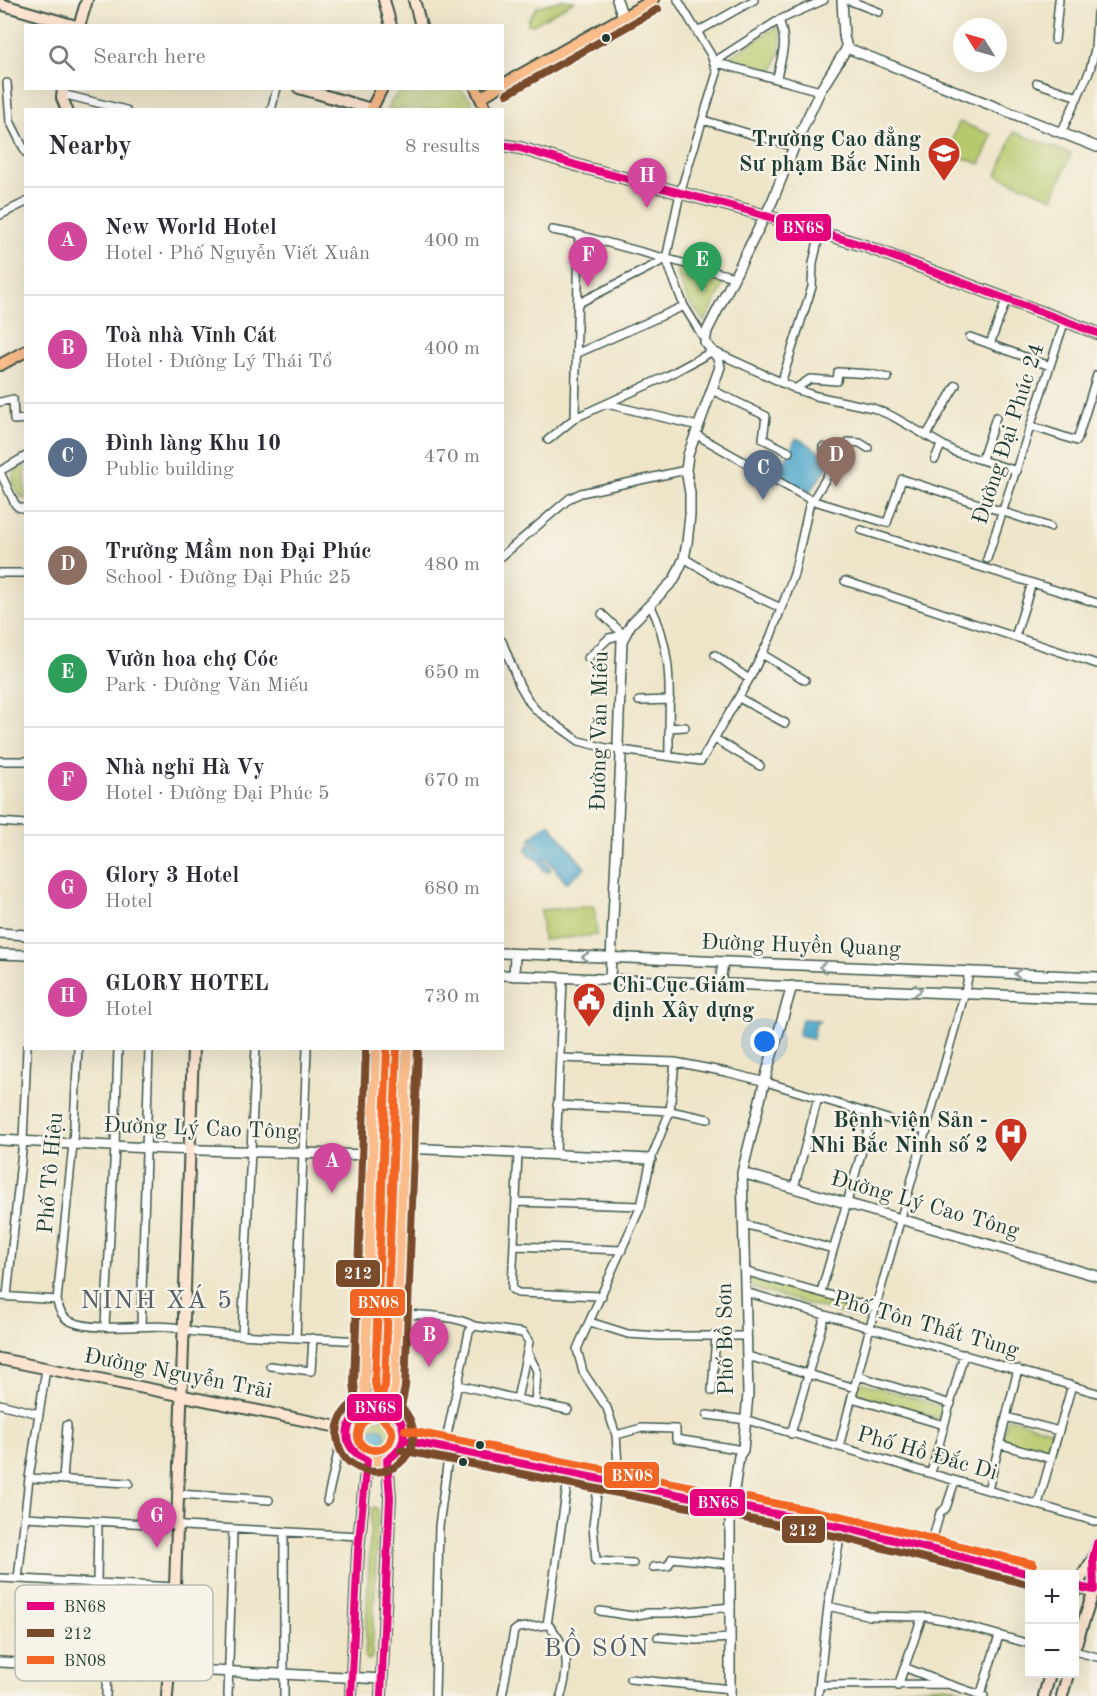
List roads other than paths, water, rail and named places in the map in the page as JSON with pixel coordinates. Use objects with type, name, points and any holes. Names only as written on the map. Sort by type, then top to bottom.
[{"type":"highway","points":[[379,1406],[390,1410],[402,1423],[403,1440],[398,1451],[387,1460],[377,1462],[367,1460],[354,1451],[348,1433],[355,1415],[368,1407],[379,1406]]},
{"type":"highway","points":[[403,1440],[842,1527],[1025,1574]]},
{"type":"highway","points":[[1079,1589],[1095,1591]]},
{"type":"main road","points":[[79,24],[87,0]]},
{"type":"main road","points":[[384,0],[390,24]]},
{"type":"main road","points":[[414,0],[420,24]]},
{"type":"main road","points":[[504,85],[653,0]]},
{"type":"main road","points":[[0,4],[71,24]]},
{"type":"main road","points":[[306,90],[368,108]]},
{"type":"main road","points":[[372,108],[381,90]]},
{"type":"main road","points":[[62,91],[66,108]]},
{"type":"main road","points":[[478,93],[485,108]]},
{"type":"main road","points":[[504,146],[516,147],[820,232],[913,263],[1097,333]]},
{"type":"main road","points":[[0,365],[24,352]]},
{"type":"main road","points":[[175,1585],[193,1050]]},
{"type":"main road","points":[[368,1407],[364,1384],[377,1050]]},
{"type":"main road","points":[[390,1410],[395,1390],[408,1050]]},
{"type":"main road","points":[[369,1270],[399,1272]]},
{"type":"main road","name":"Đường Nguyễn Trãi","points":[[0,1359],[348,1433]]},
{"type":"main road","points":[[351,1696],[359,1536],[367,1460]]},
{"type":"main road","points":[[381,1696],[390,1497],[387,1460]]},
{"type":"main road","points":[[1079,1581],[1093,1558]]},
{"type":"main road","points":[[1079,1636],[1095,1591],[1093,1558]]},
{"type":"main road","points":[[1044,1696],[1049,1678]]},
{"type":"main road","points":[[1062,1696],[1067,1678]]},
{"type":"main road","points":[[167,1696],[169,1681]]},
{"type":"street","points":[[617,0],[623,17]]},
{"type":"street","points":[[678,0],[714,62],[716,76],[680,193],[666,258],[684,306],[705,340]]},
{"type":"street","points":[[698,32],[754,0]]},
{"type":"street","points":[[714,62],[779,20],[824,0]]},
{"type":"street","points":[[705,340],[707,331],[772,202],[820,91],[847,48],[842,0]]},
{"type":"street","points":[[848,0],[879,12]]},
{"type":"street","points":[[1055,40],[1059,0]]},
{"type":"street","points":[[1061,133],[1093,71],[1097,14]]},
{"type":"street","points":[[777,77],[785,41],[779,20]]},
{"type":"street","points":[[847,48],[1097,147]]},
{"type":"street","points":[[714,62],[777,77],[820,91]]},
{"type":"street","points":[[1037,82],[1078,97]]},
{"type":"street","points":[[7,83],[10,121],[24,149]]},
{"type":"street","points":[[272,108],[276,90]]},
{"type":"street","points":[[62,91],[119,108]]},
{"type":"street","points":[[703,120],[794,147]]},
{"type":"street","points":[[0,215],[24,203]]},
{"type":"street","points":[[552,230],[579,235],[734,277]]},
{"type":"street","points":[[781,383],[812,287],[813,263],[820,232]]},
{"type":"street","points":[[575,418],[579,235]]},
{"type":"street","points":[[579,303],[666,258]]},
{"type":"street","points":[[990,344],[1007,298]]},
{"type":"street","points":[[578,353],[684,306]]},
{"type":"street","name":"Đường Đại Phúc 24","points":[[987,559],[1065,320]]},
{"type":"street","points":[[970,337],[1050,366]]},
{"type":"street","name":"Đường Văn Miếu","points":[[610,980],[621,757],[619,749],[620,654],[624,634],[674,580],[684,558],[690,515],[690,493],[686,470],[696,430],[721,363],[705,340]]},
{"type":"street","points":[[548,440],[575,418],[667,376],[712,351],[795,389],[816,396],[873,408],[892,416],[955,452],[1017,471]]},
{"type":"street","points":[[795,389],[810,379],[837,381],[838,372],[871,374],[888,378]]},
{"type":"street","points":[[1031,426],[1077,441],[1097,375]]},
{"type":"street","points":[[926,436],[956,385]]},
{"type":"street","points":[[712,390],[766,416],[763,439],[789,452]]},
{"type":"street","points":[[0,402],[13,399],[14,420],[24,419]]},
{"type":"street","points":[[607,404],[696,430],[811,500],[887,523],[902,479],[1050,527]]},
{"type":"street","points":[[982,459],[996,417]]},
{"type":"street","points":[[504,646],[525,695],[537,711],[579,741],[606,748],[701,761],[739,698],[762,654],[794,574],[811,500],[849,442],[860,443],[868,448]]},
{"type":"street","points":[[935,459],[941,445]]},
{"type":"street","points":[[823,447],[834,463]]},
{"type":"street","points":[[24,457],[0,471],[15,504],[24,508]]},
{"type":"street","points":[[504,554],[570,498],[686,470]]},
{"type":"street","points":[[861,530],[1097,603]]},
{"type":"street","points":[[684,558],[718,579],[781,608]]},
{"type":"street","points":[[0,573],[24,573]]},
{"type":"street","points":[[845,581],[1097,664]]},
{"type":"street","points":[[1015,637],[1032,583]]},
{"type":"street","points":[[650,604],[660,625],[668,656],[669,756]]},
{"type":"street","points":[[602,614],[624,634]]},
{"type":"street","points":[[588,658],[609,638],[624,634]]},
{"type":"street","points":[[762,654],[805,680]]},
{"type":"street","points":[[715,656],[749,679]]},
{"type":"street","points":[[739,698],[785,723]]},
{"type":"street","points":[[639,701],[670,700]]},
{"type":"street","points":[[669,728],[685,727]]},
{"type":"street","points":[[715,739],[760,766]]},
{"type":"street","points":[[0,761],[24,761]]},
{"type":"street","points":[[0,822],[24,824]]},
{"type":"street","points":[[0,933],[24,935]]},
{"type":"street","name":"Đường Huyền Quang","points":[[504,953],[1097,977]]},
{"type":"street","points":[[0,954],[24,955]]},
{"type":"street","points":[[514,976],[515,954]]},
{"type":"street","points":[[720,984],[723,962]]},
{"type":"street","name":"Phố Bồ Sơn","points":[[730,1693],[731,1505],[747,1420],[748,1356],[742,1173],[767,1072],[796,986],[800,966]]},
{"type":"street","points":[[882,989],[884,969]]},
{"type":"street","points":[[839,1447],[969,972]]},
{"type":"street","name":"Đường Huyền Quang","points":[[504,975],[1097,999]]},
{"type":"street","points":[[1043,996],[1044,975]]},
{"type":"street","points":[[556,1154],[562,978]]},
{"type":"street","points":[[27,1050],[24,1141],[3,1296],[57,1300],[61,1312],[71,1322],[242,1335],[366,1341]]},
{"type":"street","name":"Phố Tô Hiệu","points":[[57,1300],[73,1144],[78,1050]]},
{"type":"street","points":[[105,1326],[116,1146],[118,1050]]},
{"type":"street","points":[[141,1326],[149,1050]]},
{"type":"street","points":[[242,1335],[256,1050]]},
{"type":"street","points":[[296,1338],[307,1050]]},
{"type":"street","points":[[560,1058],[675,1062],[766,1082],[927,1131]]},
{"type":"street","points":[[619,1482],[616,1435],[607,1408],[588,1381],[577,1349],[641,1206],[651,1159],[670,1111],[675,1062]]},
{"type":"street","points":[[794,1188],[818,1098]]},
{"type":"street","points":[[557,1105],[670,1111],[708,1119]]},
{"type":"street","points":[[821,1292],[872,1116]]},
{"type":"street","name":"Đường Lý Cao Tông","points":[[0,1140],[146,1148],[374,1154],[405,1148],[651,1159]]},
{"type":"street","points":[[518,1153],[511,1287],[516,1293],[602,1296]]},
{"type":"street","name":"Đường Lý Cao Tông","points":[[742,1173],[1097,1276]]},
{"type":"street","points":[[516,1202],[641,1206]]},
{"type":"street","points":[[744,1224],[833,1249]]},
{"type":"street","points":[[514,1246],[622,1250]]},
{"type":"street","points":[[744,1271],[876,1308]]},
{"type":"street","name":"Phố Tôn Thất Tùng","points":[[745,1292],[1097,1393]]},
{"type":"street","points":[[397,1314],[451,1319],[474,1326],[523,1334],[529,1340],[517,1399]]},
{"type":"street","points":[[791,1434],[825,1315]]},
{"type":"street","points":[[590,1322],[628,1334],[746,1336]]},
{"type":"street","points":[[435,1696],[439,1526],[446,1449],[469,1332],[474,1326]]},
{"type":"street","points":[[712,1391],[716,1335]]},
{"type":"street","points":[[270,1366],[311,1371],[313,1338]]},
{"type":"street","points":[[527,1351],[537,1371],[535,1403]]},
{"type":"street","points":[[931,1473],[964,1354]]},
{"type":"street","points":[[748,1356],[855,1388]]},
{"type":"street","points":[[18,1579],[29,1478],[46,1369]]},
{"type":"street","points":[[988,1490],[1018,1369]]},
{"type":"street","points":[[858,1376],[951,1404]]},
{"type":"street","points":[[459,1385],[568,1410]]},
{"type":"street","points":[[1038,1504],[1072,1385]]},
{"type":"street","points":[[852,1398],[945,1425]]},
{"type":"street","points":[[0,1404],[39,1414]]},
{"type":"street","name":"Phố Hồ Đắc Di","points":[[707,1415],[747,1420],[1097,1522]]},
{"type":"street","points":[[1006,1417],[1059,1431]]},
{"type":"street","points":[[63,1480],[67,1425]]},
{"type":"street","points":[[616,1435],[642,1428],[676,1429],[676,1439],[742,1450]]},
{"type":"street","points":[[327,1502],[339,1448],[348,1433]]},
{"type":"street","points":[[999,1444],[1051,1459]]},
{"type":"street","points":[[561,1696],[568,1661],[561,1642],[547,1623],[568,1472]]},
{"type":"street","points":[[29,1478],[129,1483]]},
{"type":"street","points":[[599,1478],[593,1526],[596,1561],[633,1563]]},
{"type":"street","points":[[930,1548],[940,1513],[946,1508],[956,1480]]},
{"type":"street","points":[[178,1494],[269,1500]]},
{"type":"street","points":[[25,1517],[359,1536]]},
{"type":"street","points":[[97,1582],[98,1522]]},
{"type":"street","points":[[818,1696],[828,1606],[842,1527]]},
{"type":"street","points":[[228,1696],[233,1529]]},
{"type":"street","points":[[284,1532],[284,1696]]},
{"type":"street","points":[[1093,1558],[1097,1544]]},
{"type":"street","points":[[653,1567],[665,1567],[672,1558],[729,1564]]},
{"type":"street","points":[[0,1578],[144,1585]]},
{"type":"street","points":[[828,1606],[870,1616],[922,1617],[944,1620],[1025,1643]]},
{"type":"street","points":[[600,1611],[632,1616],[731,1607]]},
{"type":"street","points":[[898,1686],[922,1617]]},
{"type":"street","points":[[502,1696],[514,1631],[518,1628],[545,1626],[547,1623]]},
{"type":"street","points":[[904,1667],[982,1696],[999,1635]]},
{"type":"street","points":[[658,1636],[696,1640],[731,1638]]},
{"type":"street","points":[[1079,1652],[1097,1657]]},
{"type":"street","points":[[0,1662],[15,1663]]},
{"type":"street","points":[[213,1672],[382,1679]]},
{"type":"street","points":[[630,1679],[730,1693]]},
{"type":"street","points":[[106,1696],[107,1681]]},
{"type":"street","points":[[820,1685],[948,1684]]},
{"type":"street","points":[[885,1696],[887,1686]]},
{"type":"water","points":[[796,438],[815,448],[829,465],[809,493],[778,474]]},
{"type":"water","points":[[549,823],[585,868],[566,883],[546,857],[544,859],[551,869],[548,872],[543,870],[539,861],[530,856],[526,850],[530,842],[537,850],[539,849],[530,838]]},
{"type":"water","points":[[802,1019],[820,1020],[816,1023],[813,1039],[798,1036]]},
{"type":"water","points":[[373,1427],[381,1427],[386,1432],[384,1443],[373,1445],[368,1440],[368,1432]]},
{"type":"place","name":"Trường Cao đẳng Sư phạm Bắc Ninh","points":[[944,182]]},
{"type":"place","name":"GLORY HOTEL","points":[[647,208]]},
{"type":"place","name":"Nhà nghỉ Hà Vy","points":[[588,287]]},
{"type":"place","name":"Vườn hoa chợ Cóc","points":[[702,292]]},
{"type":"place","name":"Trường Mầm non Đại Phúc","points":[[836,487]]},
{"type":"place","name":"Đình làng Khu 10","points":[[763,500]]},
{"type":"place","name":"Chi Cục Giám định Xây dựng","points":[[589,1028]]},
{"type":"place","name":"Bệnh viện Sản - Nhi Bắc Ninh số 2","points":[[1011,1163]]},
{"type":"place","name":"New World Hotel","points":[[332,1193]]},
{"type":"place","name":"Toà nhà Vĩnh Cát","points":[[429,1367]]},
{"type":"place","name":"Glory 3 Hotel","points":[[157,1548]]},
{"type":"district","name":"NINH XÁ 5","points":[[157,1301]]},
{"type":"district","name":"BỒ SƠN","points":[[597,1649]]}]
